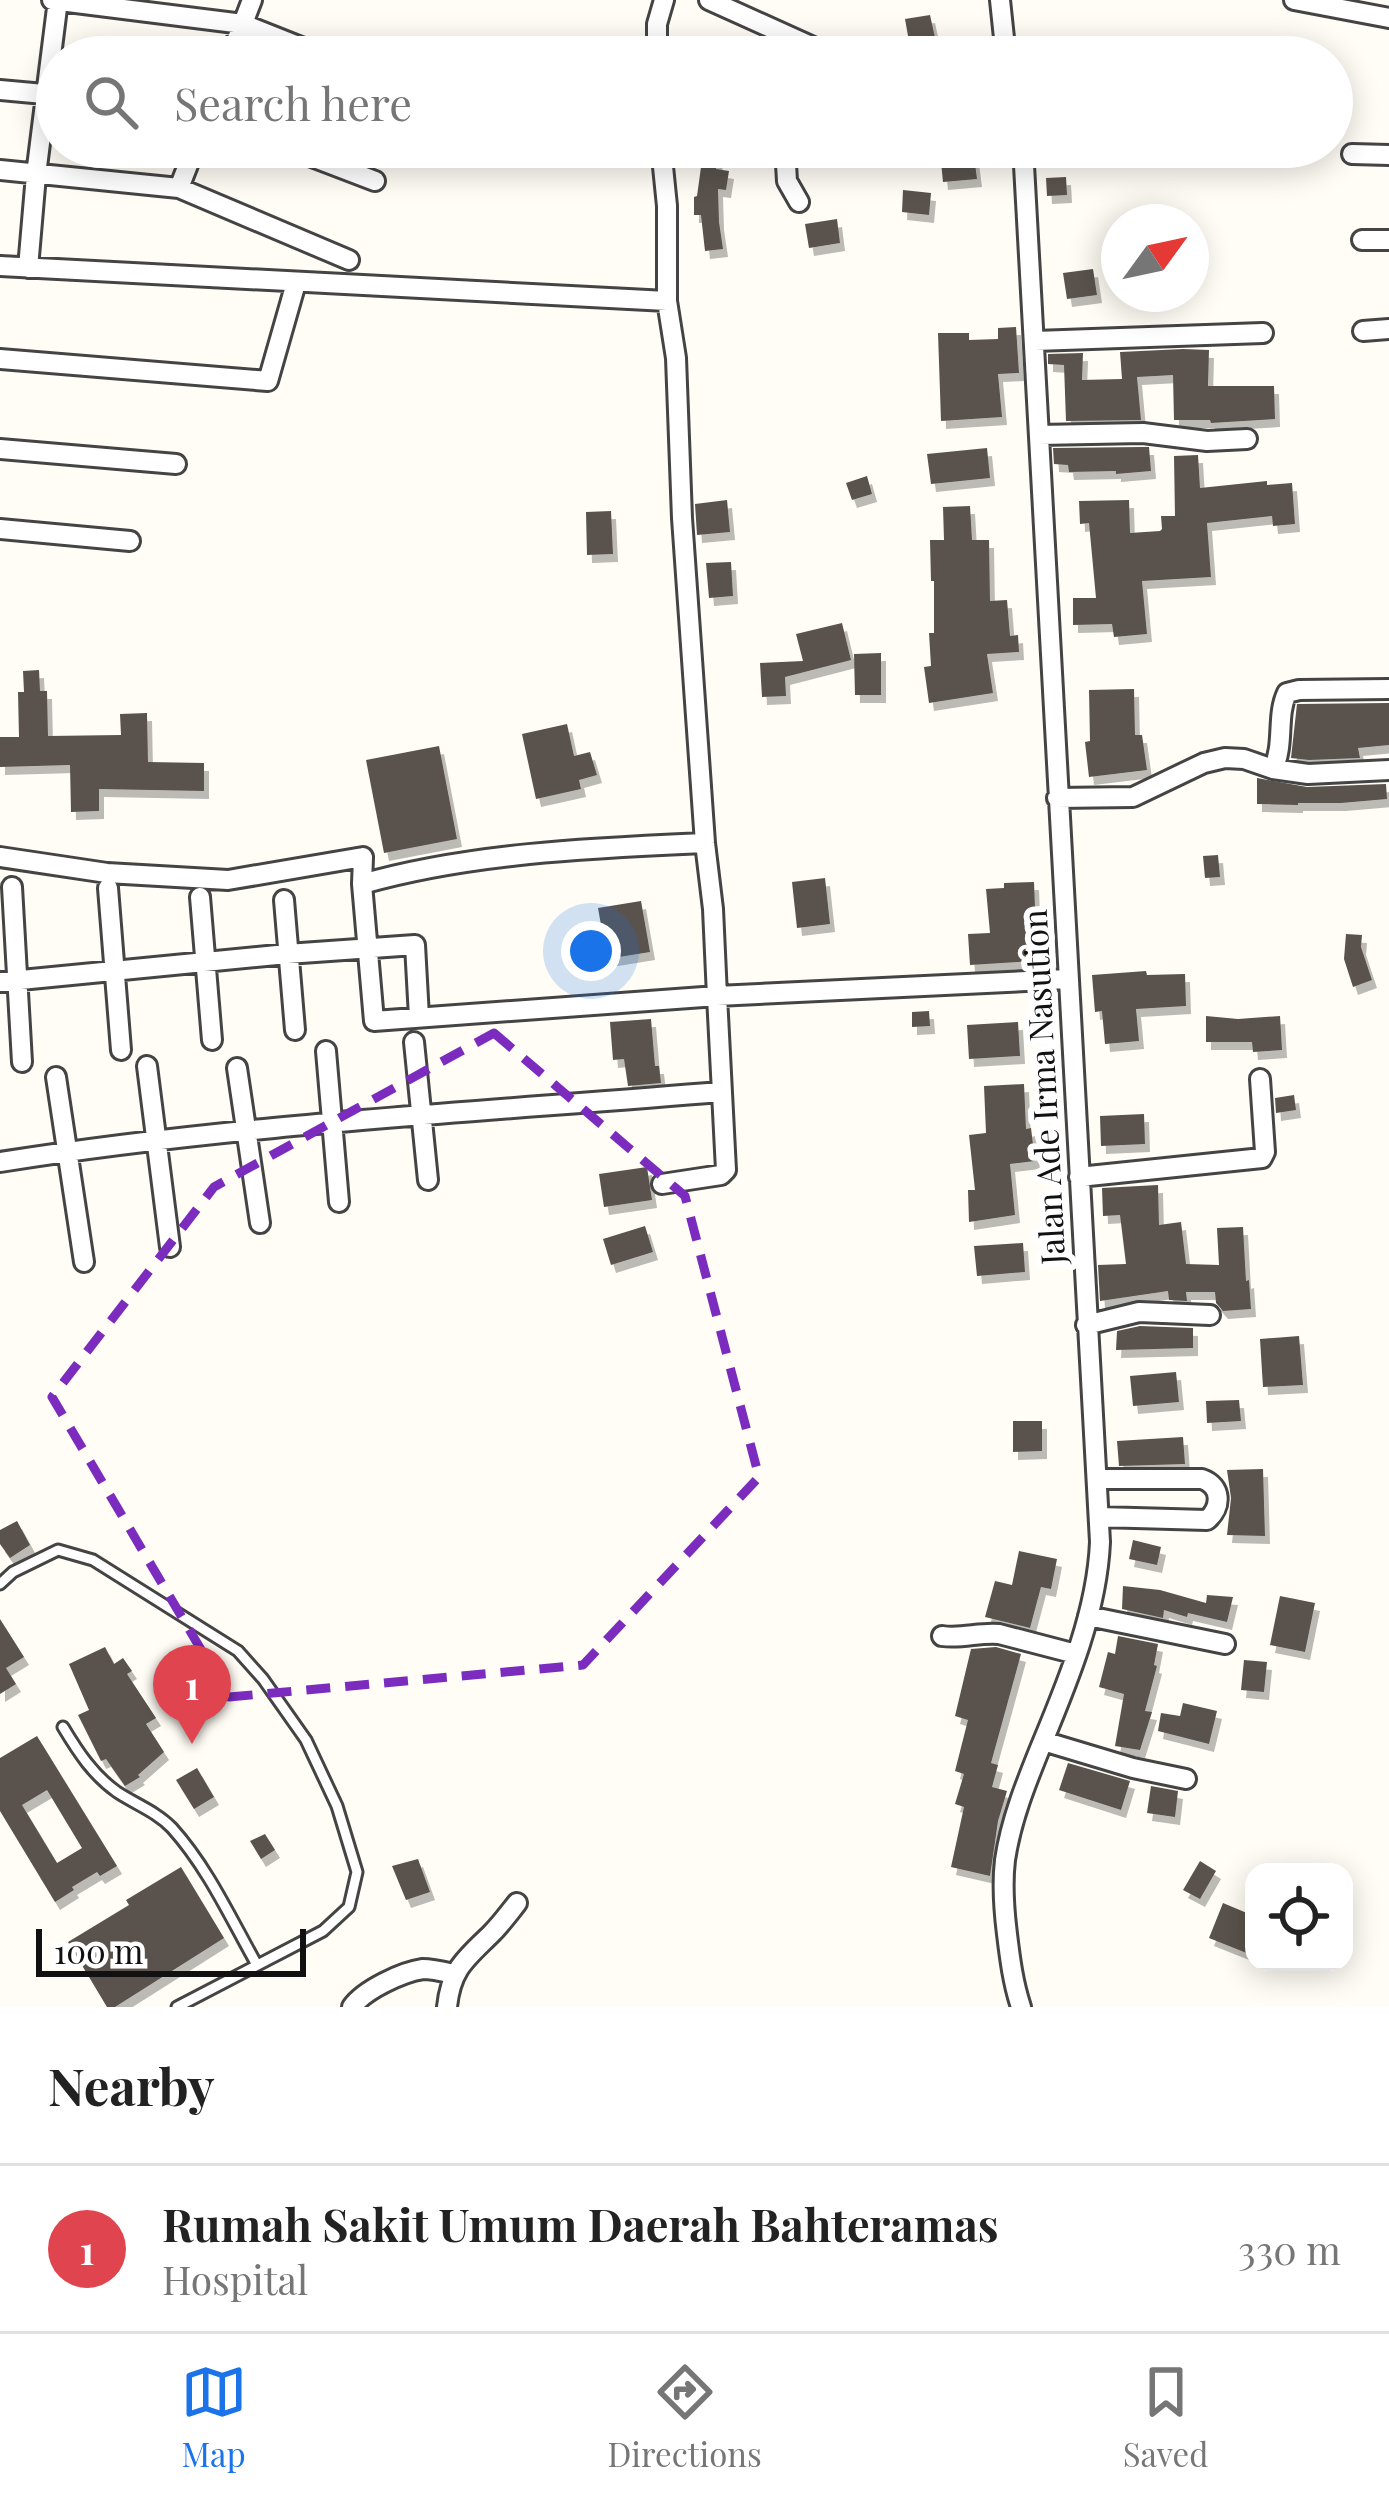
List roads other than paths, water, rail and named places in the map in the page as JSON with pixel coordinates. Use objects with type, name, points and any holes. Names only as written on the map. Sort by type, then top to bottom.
[{"type":"street","points":[[54,36],[56,0],[243,24],[273,36]]},
{"type":"street","points":[[238,36],[252,0]]},
{"type":"street","points":[[658,36],[664,0]]},
{"type":"street","points":[[710,0],[768,36]]},
{"type":"street","points":[[1000,0],[1004,36]]},
{"type":"street","points":[[1294,0],[1389,18]]},
{"type":"street","points":[[0,90],[36,93]]},
{"type":"street","points":[[1353,154],[1389,155]]},
{"type":"street","points":[[28,268],[37,168]]},
{"type":"street","points":[[179,188],[187,168]]},
{"type":"street","points":[[341,168],[375,181]]},
{"type":"street","points":[[662,1184],[726,1170],[713,909],[682,518],[676,358],[667,301],[663,168]]},
{"type":"street","points":[[786,168],[787,181],[799,202]]},
{"type":"street","name":"Jalan Ade Irma Nasution","points":[[1022,2007],[1010,1959],[1005,1862],[1017,1806],[1088,1616],[1099,1559],[1023,168]]},
{"type":"street","points":[[0,170],[179,188],[349,260]]},
{"type":"street","points":[[1362,240],[1389,241]]},
{"type":"street","points":[[0,266],[667,301]]},
{"type":"street","points":[[0,359],[268,381],[296,283]]},
{"type":"street","points":[[1364,331],[1389,329]]},
{"type":"street","points":[[1035,341],[1262,332]]},
{"type":"street","points":[[1040,435],[1143,433],[1247,439]]},
{"type":"street","points":[[0,449],[176,464]]},
{"type":"street","points":[[0,529],[130,541]]},
{"type":"street","points":[[1273,769],[1281,746],[1287,693],[1389,689]]},
{"type":"street","points":[[1058,798],[1133,797],[1225,758],[1308,774],[1389,770]]},
{"type":"street","points":[[362,884],[408,871],[483,860],[705,843]]},
{"type":"street","points":[[0,857],[107,873],[228,880],[364,857],[362,884],[374,1021],[717,996],[1068,979]]},
{"type":"street","points":[[12,886],[10,981],[22,1062]]},
{"type":"street","points":[[108,888],[121,1050]]},
{"type":"street","points":[[200,897],[212,1040]]},
{"type":"street","points":[[284,900],[295,1030]]},
{"type":"street","points":[[10,981],[415,945],[418,1017]]},
{"type":"street","points":[[414,1042],[428,1180]]},
{"type":"street","points":[[326,1051],[339,1202]]},
{"type":"street","points":[[147,1066],[170,1247]]},
{"type":"street","points":[[237,1068],[260,1223]]},
{"type":"street","points":[[56,1077],[84,1262]]},
{"type":"street","points":[[1079,1177],[1262,1158],[1260,1079]]},
{"type":"street","points":[[0,1162],[246,1132],[720,1092]]},
{"type":"street","points":[[1086,1324],[1139,1312],[1210,1316]]},
{"type":"street","points":[[1098,1479],[1202,1479],[1216,1488],[1218,1499],[1207,1520],[1099,1517]]},
{"type":"street","points":[[1088,1616],[1226,1644]]},
{"type":"street","points":[[942,1636],[1013,1636],[1076,1654]]},
{"type":"street","points":[[1043,1741],[1186,1779]]},
{"type":"street","points":[[447,2007],[454,1973],[462,1961],[518,1903]]},
{"type":"street","points":[[352,2007],[384,1982],[423,1969],[454,1973]]},
{"type":"lane","points":[[0,1584],[13,1572],[58,1550],[93,1560],[238,1652],[306,1740],[337,1806],[357,1872],[349,1906],[323,1930],[177,2007]]},
{"type":"lane","points":[[63,1727],[97,1774],[168,1824],[183,1842],[257,1965]]},
{"type":"place","name":"Rumah Sakit Umum Daerah Bahteramas","points":[[192,1744]]}]
